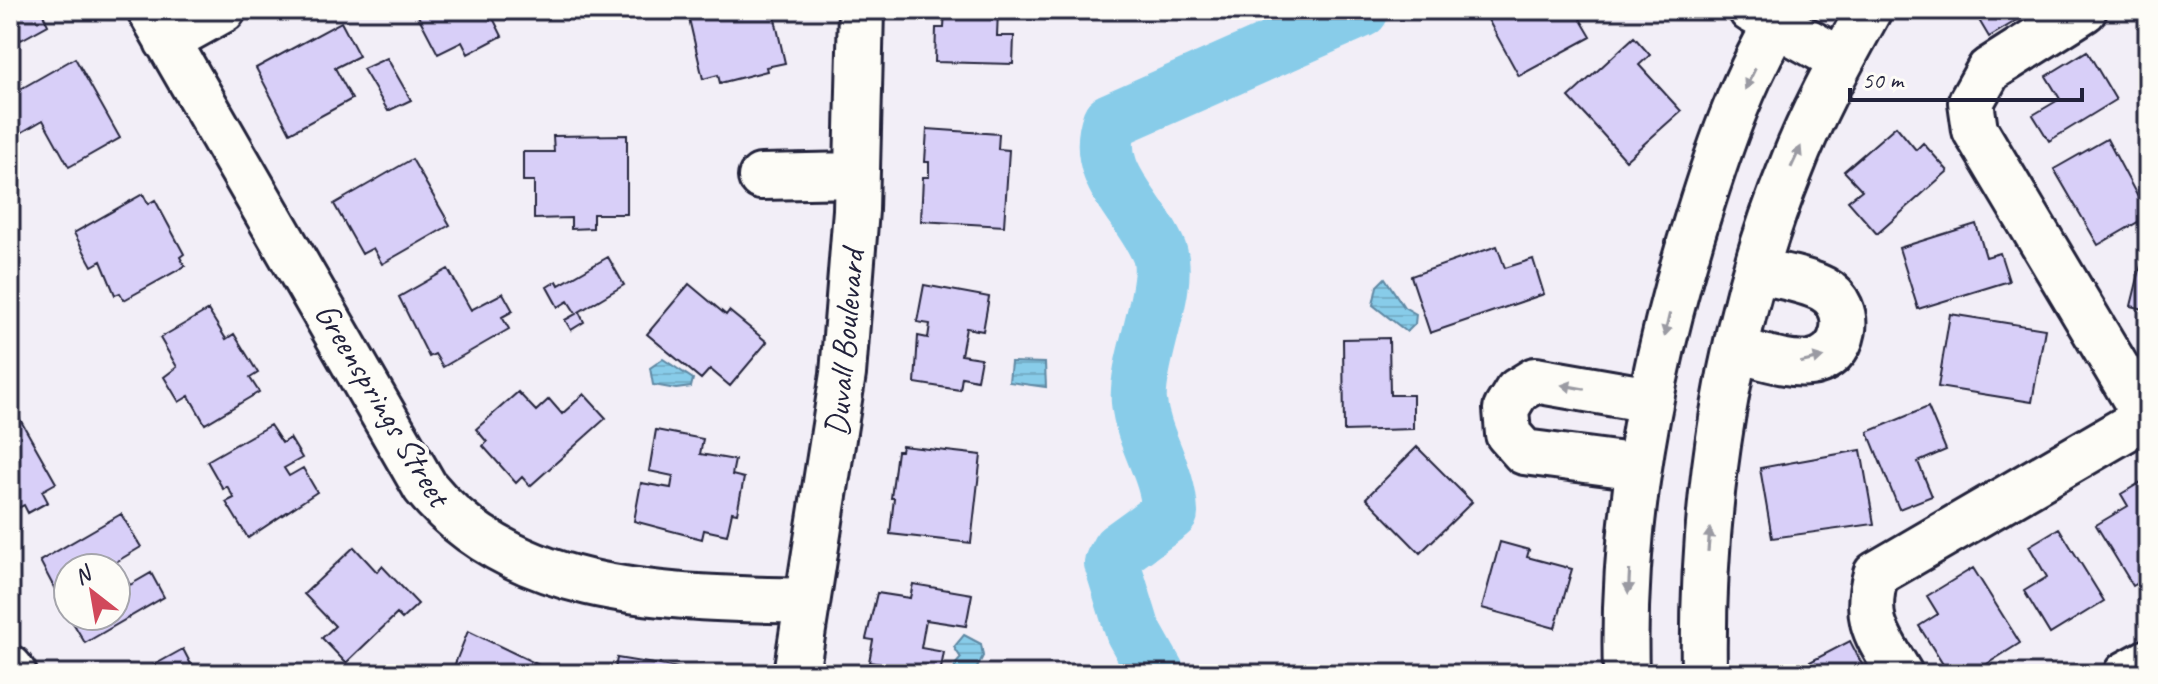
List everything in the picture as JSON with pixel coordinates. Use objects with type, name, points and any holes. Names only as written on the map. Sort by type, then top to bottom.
[{"type":"street","points":[[158,26],[223,10]]},
{"type":"street","name":"Duvall Boulevard","points":[[796,674],[834,452],[843,374],[856,210],[854,175],[861,10]]},
{"type":"street","points":[[1704,674],[1710,527],[1736,350],[1757,270],[1791,166],[1841,60],[1869,10]]},
{"type":"street","points":[[1900,674],[1879,638],[1868,603],[1876,574],[2147,417],[1975,130],[1971,102],[1989,70],[2084,10]]},
{"type":"street","points":[[1626,674],[1629,577],[1639,467],[1650,400],[1674,290],[1723,136],[1771,15],[1841,60]]},
{"type":"street","name":"Greensprings Street","points":[[158,26],[425,487],[445,511],[483,542],[565,577],[663,596],[807,601]]},
{"type":"street","points":[[761,177],[854,175]]},
{"type":"street","points":[[1736,350],[1811,363],[1833,352],[1844,330],[1840,306],[1821,288],[1757,270]]},
{"type":"street","points":[[1639,467],[1524,452],[1508,434],[1506,409],[1517,391],[1535,380],[1650,400]]},
{"type":"street","points":[[2126,674],[2148,662]]},
{"type":"street","points":[[10,668],[14,674]]},
{"type":"water","points":[[1385,278],[1404,307],[1416,314],[1415,324],[1407,332],[1373,305],[1377,286]]},
{"type":"water","points":[[663,359],[693,379],[691,387],[676,389],[653,385],[650,368]]},
{"type":"water","points":[[1011,362],[1045,363],[1046,387],[1009,382]]},
{"type":"water","points":[[964,635],[981,644],[983,656],[974,674],[958,674],[954,666],[961,658],[954,647]]},
{"type":"building","points":[[10,10],[41,10],[48,25],[21,40],[15,29],[10,32]]},
{"type":"building","points":[[415,10],[489,10],[502,36],[468,54],[462,42],[438,54]]},
{"type":"building","points":[[687,10],[727,10],[728,14],[735,10],[773,10],[785,63],[720,83],[718,75],[703,79]]},
{"type":"building","points":[[945,10],[998,10],[997,36],[1014,36],[1013,64],[935,62],[936,28],[944,28]]},
{"type":"building","points":[[1497,10],[1575,10],[1591,37],[1519,76],[1486,16]]},
{"type":"building","points":[[1973,10],[2034,10],[1989,37]]},
{"type":"building","points":[[341,22],[359,56],[335,68],[352,99],[290,133],[256,68]]},
{"type":"building","points":[[1634,37],[1650,55],[1639,65],[1681,111],[1626,160],[1569,97]]},
{"type":"building","points":[[2087,51],[2116,100],[2049,141],[2033,115],[2060,99],[2046,76]]},
{"type":"building","points":[[75,58],[120,138],[69,167],[43,120],[17,135],[10,122],[10,95]]},
{"type":"building","points":[[387,58],[411,100],[388,111],[363,69]]},
{"type":"building","points":[[1896,126],[1916,150],[1923,143],[1948,171],[1877,234],[1848,201],[1862,190],[1844,171]]},
{"type":"building","points":[[927,129],[999,134],[998,149],[1009,150],[1004,226],[921,221],[923,177],[929,177],[929,162],[925,162]]},
{"type":"building","points":[[627,135],[627,214],[593,214],[593,228],[571,229],[571,218],[534,219],[534,181],[523,181],[523,152],[554,152],[553,136]]},
{"type":"building","points":[[2107,139],[2148,216],[2098,245],[2054,169]]},
{"type":"building","points":[[412,159],[450,225],[382,264],[373,248],[362,254],[334,204]]},
{"type":"building","points":[[143,194],[148,204],[155,200],[184,254],[180,257],[185,266],[124,300],[120,293],[115,295],[101,261],[92,266],[74,233]]},
{"type":"building","points":[[1976,224],[1986,257],[2000,253],[2009,281],[1918,309],[1899,248]]},
{"type":"building","points":[[2148,242],[2148,310],[2131,306]]},
{"type":"building","points":[[1497,246],[1505,268],[1533,259],[1544,294],[1430,333],[1411,276]]},
{"type":"building","points":[[608,257],[624,285],[579,312],[584,322],[571,330],[565,320],[576,314],[568,301],[558,307],[547,287],[557,281],[559,285]]},
{"type":"building","points":[[448,269],[471,310],[503,293],[513,311],[502,317],[509,329],[443,367],[435,354],[429,357],[399,297]]},
{"type":"building","points":[[689,284],[726,315],[729,311],[767,342],[730,386],[710,369],[701,379],[647,334]]},
{"type":"building","points":[[924,285],[989,297],[983,331],[966,328],[961,355],[981,358],[977,380],[962,377],[960,390],[915,383],[918,336],[928,338],[930,324],[917,322]]},
{"type":"building","points":[[208,310],[226,339],[234,334],[258,373],[250,378],[259,392],[205,424],[189,396],[179,402],[164,377],[177,367],[160,338]]},
{"type":"building","points":[[1950,314],[2045,329],[2032,402],[1938,387]]},
{"type":"building","points":[[1389,338],[1390,395],[1413,395],[1413,429],[1344,431],[1343,339]]},
{"type":"building","points":[[518,392],[536,411],[549,399],[562,414],[584,394],[606,418],[530,486],[522,477],[516,483],[483,446],[487,442],[476,429]]},
{"type":"building","points":[[13,407],[56,483],[42,491],[48,502],[28,513],[24,505],[10,512],[10,409]]},
{"type":"building","points":[[1928,407],[1946,450],[1918,462],[1932,496],[1899,509],[1868,432]]},
{"type":"building","points":[[270,425],[282,443],[290,438],[302,458],[284,468],[289,476],[303,468],[317,492],[248,538],[226,502],[234,498],[227,486],[223,489],[207,461]]},
{"type":"building","points":[[656,430],[703,439],[700,454],[735,460],[732,475],[744,478],[737,513],[732,512],[727,535],[704,530],[702,539],[634,521],[641,483],[671,488],[673,476],[649,471]]},
{"type":"building","points":[[902,446],[981,455],[971,543],[890,534],[897,451],[901,451]]},
{"type":"building","points":[[1417,447],[1472,502],[1420,553],[1366,498]]},
{"type":"building","points":[[1861,450],[1874,524],[1772,538],[1760,468]]},
{"type":"building","points":[[2148,478],[2148,577],[2133,586],[2096,525],[2128,506],[2121,494]]},
{"type":"building","points":[[121,514],[141,547],[132,552],[56,552]]},
{"type":"building","points":[[2059,528],[2104,601],[2050,634],[2024,591],[2047,577],[2029,546]]},
{"type":"building","points":[[1500,542],[1529,550],[1527,557],[1572,569],[1555,628],[1482,608]]},
{"type":"building","points":[[354,547],[377,572],[382,566],[418,604],[402,619],[397,614],[346,663],[322,638],[335,626],[304,594]]},
{"type":"building","points":[[52,554],[52,584],[40,561]]},
{"type":"building","points":[[1973,568],[2020,643],[1971,674],[1949,674],[1919,626],[1938,614],[1927,596]]},
{"type":"building","points":[[151,573],[164,597],[132,616],[132,584]]},
{"type":"building","points":[[913,584],[972,594],[966,626],[926,620],[921,648],[944,652],[940,674],[869,662],[873,640],[866,639],[877,593],[910,598]]},
{"type":"building","points":[[468,631],[539,665],[536,674],[451,674]]},
{"type":"building","points":[[78,632],[104,632],[85,643]]},
{"type":"building","points":[[1850,641],[1867,674],[1787,674]]},
{"type":"building","points":[[183,649],[196,674],[138,674]]},
{"type":"building","points":[[617,658],[703,672],[703,674],[614,674]]},
{"type":"waterway","points":[[1157,674],[1133,631],[1112,563],[1119,550],[1170,513],[1165,483],[1145,430],[1139,402],[1142,367],[1161,284],[1162,266],[1151,235],[1112,174],[1106,140],[1110,121],[1361,10]]}]
